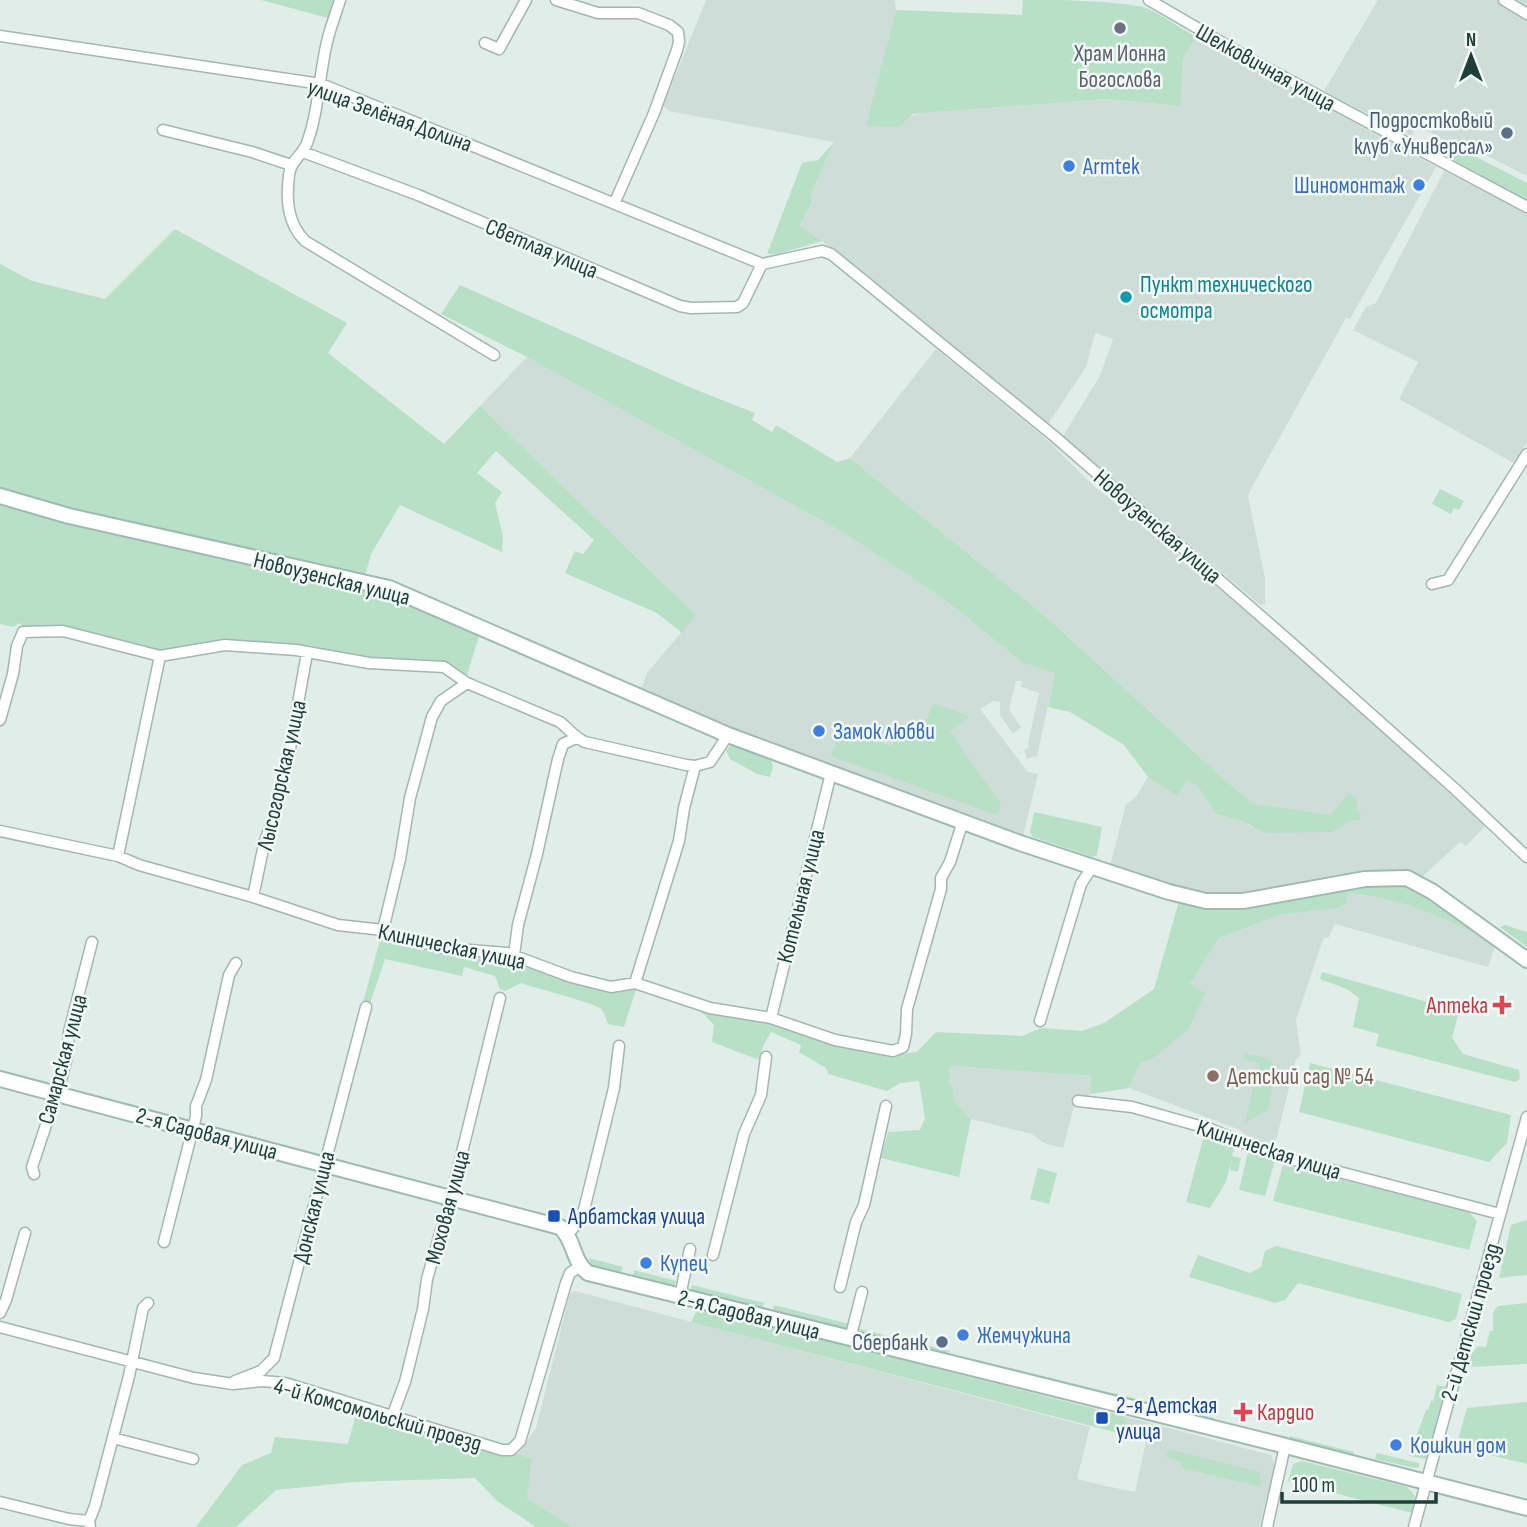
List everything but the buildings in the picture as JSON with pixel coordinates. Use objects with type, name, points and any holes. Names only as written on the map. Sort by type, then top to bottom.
[{"type":"main road","name":"Новоузенская улица","points":[[0,496],[82,519],[389,588],[728,735],[1092,867],[1169,892],[1206,901],[1242,901],[1366,878],[1407,878],[1433,892],[1527,960]]},
{"type":"main road","name":"2-я Садовая улица","points":[[0,1079],[451,1197],[560,1227],[568,1234]]},
{"type":"main road","points":[[568,1234],[579,1267]]},
{"type":"main road","name":"2-я Садовая улица","points":[[579,1267],[589,1273],[1527,1508]]},
{"type":"street","points":[[340,0],[327,42],[318,103],[303,152],[291,165],[287,204],[293,225],[305,241],[494,355]]},
{"type":"street","points":[[485,43],[499,49],[526,0]]},
{"type":"street","points":[[556,0],[598,13],[638,13],[669,24],[678,32],[677,50],[654,113],[615,202]]},
{"type":"street","points":[[1504,0],[1527,14]]},
{"type":"street","name":"Шелковичная улица","points":[[1153,1],[1259,64],[1527,208]]},
{"type":"street","name":"улица Зелёная Долина","points":[[0,36],[321,84],[762,264]]},
{"type":"street","points":[[163,130],[252,152],[291,165]]},
{"type":"street","name":"Светлая улица","points":[[303,152],[418,195],[691,309],[737,307],[743,303],[762,264]]},
{"type":"street","name":"Новоузенская улица","points":[[762,264],[822,251],[831,254],[1054,436],[1279,631],[1464,797],[1527,858]]},
{"type":"street","points":[[1432,584],[1448,580],[1527,454]]},
{"type":"street","points":[[0,720],[13,674],[17,646],[23,632],[63,631],[160,656],[225,645],[307,653],[369,663],[444,667],[467,683],[560,722],[571,730],[576,738]]},
{"type":"street","name":"Лысогорская улица","points":[[253,897],[290,748],[307,653]]},
{"type":"street","points":[[118,856],[160,656]]},
{"type":"street","points":[[383,929],[400,859],[410,798],[432,717],[441,701],[467,683]]},
{"type":"street","points":[[514,955],[518,925],[563,744],[576,738],[695,766],[710,762],[728,735]]},
{"type":"street","points":[[635,983],[679,841],[695,766]]},
{"type":"street","name":"Котельная улица","points":[[771,1018],[831,773]]},
{"type":"street","name":"Клиническая улица","points":[[0,831],[118,856],[338,925],[383,929],[392,935],[444,948],[514,955],[570,977],[611,987],[635,983],[710,1008],[771,1018],[835,1040],[893,1051],[903,1047],[906,1009],[941,890],[941,878],[950,862],[963,821]]},
{"type":"street","points":[[1041,1021],[1081,884],[1092,867]]},
{"type":"street","name":"Самарская улица","points":[[34,1174],[32,1167],[67,1057],[69,1032],[92,942]]},
{"type":"street","points":[[164,1242],[229,975],[236,963]]},
{"type":"street","name":"Моховая улица","points":[[393,1414],[405,1382],[423,1309],[427,1279],[451,1197],[500,998]]},
{"type":"street","name":"Донская улица","points":[[233,1384],[236,1379],[261,1371],[274,1358],[366,1007]]},
{"type":"street","points":[[568,1234],[582,1218],[614,1088],[619,1046]]},
{"type":"street","points":[[713,1255],[744,1134],[761,1095],[766,1057]]},
{"type":"street","name":"Клиническая улица","points":[[1078,1101],[1132,1107],[1210,1129],[1271,1154],[1500,1214]]},
{"type":"street","points":[[840,1287],[856,1222],[864,1205],[886,1105]]},
{"type":"street","name":"2-й Детский проезд","points":[[1413,1527],[1527,1117]]},
{"type":"street","points":[[0,1313],[25,1233]]},
{"type":"street","points":[[680,1296],[690,1249]]},
{"type":"street","name":"4-й Комсомольский проезд","points":[[0,1328],[194,1378],[233,1384],[262,1381],[285,1383],[393,1414],[502,1450],[511,1450],[520,1441],[566,1283],[570,1273],[579,1267]]},
{"type":"street","points":[[850,1339],[862,1292]]},
{"type":"street","points":[[0,1502],[90,1524],[132,1363],[143,1308],[148,1303]]},
{"type":"street","points":[[113,1438],[193,1459]]},
{"type":"street","points":[[1266,1527],[1285,1446]]},
{"type":"shaded area","points":[[706,0],[895,0],[896,10],[867,126],[923,113],[1107,99],[1179,106],[1183,59],[1196,37],[1436,167],[1350,319],[1346,318],[1248,496],[1265,578],[1265,604],[1260,605],[1063,436],[1100,376],[1113,339],[1095,333],[1086,367],[1048,424],[800,226],[813,201],[810,196],[834,142],[669,111],[663,106]]},
{"type":"shaded area","points":[[1378,0],[1527,0],[1527,176],[1454,139],[1451,144],[1418,126],[1411,136],[1324,91]]},
{"type":"shaded area","points":[[1444,171],[1527,214],[1527,442],[1514,463],[1399,399],[1418,362],[1353,330],[1366,307],[1376,303]]},
{"type":"shaded area","points":[[936,349],[1046,439],[1096,488],[1303,660],[1487,824],[1466,846],[1460,842],[1421,878],[1414,872],[1390,871],[1250,895],[1224,895],[1170,885],[1110,866],[1126,804],[1135,798],[1148,777],[1177,796],[1187,781],[1197,785],[1216,814],[1239,820],[1252,827],[1255,804],[1227,782],[1044,615],[850,458]]},
{"type":"shaded area","points":[[527,357],[844,533],[944,599],[1023,663],[1055,673],[1037,756],[1027,759],[1024,750],[1029,748],[1039,693],[1021,687],[1022,681],[1016,681],[1009,710],[1021,727],[1013,734],[1000,715],[1000,702],[993,701],[980,709],[1028,772],[1038,774],[1023,836],[729,727],[641,689],[647,673],[696,615],[480,406]]},
{"type":"shaded area","points":[[1348,893],[1378,895],[1437,914],[1488,940],[1495,945],[1488,967],[1335,924],[1329,937],[1323,939],[1296,1020],[1301,1055],[1296,1059],[1275,1145],[1249,1139],[1240,1130],[1129,1088],[1140,1063],[1151,1060],[1190,984],[1219,938],[1280,915],[1340,908],[1346,903]]},
{"type":"shaded area","points":[[949,1066],[1091,1076],[1091,1094],[1075,1103],[1063,1148],[1044,1143],[1032,1134],[971,1119],[954,1101],[953,1086],[949,1082]]},
{"type":"shaded area","points":[[575,1291],[1090,1427],[1077,1479],[1106,1486],[1135,1492],[1146,1442],[1126,1435],[1126,1420],[1123,1416],[1271,1455],[1275,1465],[1259,1527],[572,1527],[527,1498],[532,1459],[518,1454],[536,1428],[570,1293]]},
{"type":"green space","points":[[261,0],[333,0],[328,18]]},
{"type":"green space","points":[[1023,0],[1068,0],[1143,7],[1196,37],[1183,59],[1180,106],[1107,99],[913,114],[899,127],[866,126],[896,10],[1022,15]]},
{"type":"green space","points":[[834,142],[810,196],[813,200],[800,226],[822,241],[777,254],[767,254],[802,163],[818,160]]},
{"type":"green space","points":[[1451,144],[1527,183],[1527,200],[1448,157]]},
{"type":"green space","points":[[175,229],[347,323],[328,353],[444,444],[480,406],[696,615],[682,633],[657,613],[565,573],[575,551],[583,554],[594,540],[496,451],[477,473],[502,492],[495,503],[503,536],[502,552],[400,505],[371,554],[365,576],[70,511],[0,490],[0,264],[32,281],[105,299]]},
{"type":"green space","points":[[460,285],[689,387],[755,413],[752,420],[772,432],[776,425],[837,462],[850,458],[1044,615],[1227,782],[1255,804],[1331,815],[1349,792],[1357,800],[1356,809],[1361,814],[1359,820],[1352,820],[1332,832],[1267,833],[1239,820],[1216,814],[1197,785],[1187,781],[1177,796],[1148,777],[1124,745],[1070,712],[1048,707],[1055,673],[1023,663],[944,599],[844,533],[527,357],[441,314]]},
{"type":"green space","points":[[1440,489],[1464,501],[1459,510],[1454,508],[1451,514],[1432,504]]},
{"type":"green space","points":[[0,503],[40,516],[385,593],[480,633],[466,678],[456,669],[437,660],[357,658],[296,645],[232,642],[157,652],[26,629],[19,623],[13,627],[0,624]]},
{"type":"green space","points":[[933,703],[969,716],[950,732],[1001,804],[997,815],[831,756],[838,732],[892,746],[897,727],[922,733]]},
{"type":"green space","points":[[734,743],[770,757],[773,767],[770,777],[757,774],[730,759],[726,750]]},
{"type":"green space","points":[[1034,812],[1102,827],[1097,855],[1093,857],[1033,837],[1030,832]]},
{"type":"green space","points":[[1394,883],[1432,898],[1488,940],[1421,909],[1367,895],[1348,893],[1346,903],[1340,908],[1280,915],[1219,938],[1190,984],[1205,993],[1188,1030],[1151,1060],[1140,1063],[1129,1088],[1091,1094],[1091,1076],[950,1066],[949,1082],[953,1086],[954,1101],[971,1119],[959,1177],[881,1158],[888,1132],[920,1130],[925,1118],[919,1081],[900,1083],[887,1091],[828,1074],[826,1068],[799,1052],[801,1045],[771,1032],[759,1060],[712,1042],[714,1025],[696,1006],[777,1023],[892,1055],[917,1052],[936,1032],[1022,1036],[1041,1028],[1082,1031],[1104,1023],[1154,989],[1179,901],[1236,909]]},
{"type":"green space","points":[[1505,925],[1527,932],[1527,947],[1500,927]]},
{"type":"green space","points":[[382,933],[510,957],[572,981],[612,992],[637,987],[624,1027],[608,1024],[601,1009],[596,1006],[521,983],[505,991],[500,989],[495,976],[464,967],[462,976],[385,959],[370,1003],[362,1006]]},
{"type":"green space","points":[[1322,972],[1459,1011],[1452,1038],[1463,1054],[1519,1070],[1520,1079],[1515,1082],[1376,1046],[1379,1034],[1353,1027],[1359,998],[1347,989],[1320,979]]},
{"type":"green space","points":[[1245,1053],[1268,1060],[1276,1070],[1256,1079],[1260,1063],[1244,1059]]},
{"type":"green space","points":[[1310,1063],[1511,1115],[1507,1143],[1489,1162],[1299,1112]]},
{"type":"green space","points":[[1275,1074],[1268,1110],[1245,1123],[1254,1084]]},
{"type":"green space","points":[[1204,1136],[1235,1144],[1232,1156],[1241,1158],[1238,1172],[1230,1170],[1232,1158],[1226,1182],[1210,1208],[1186,1202]]},
{"type":"green space","points":[[1248,1153],[1275,1160],[1265,1196],[1239,1190]]},
{"type":"green space","points":[[1283,1165],[1468,1211],[1477,1221],[1469,1250],[1273,1201]]},
{"type":"green space","points":[[1038,1168],[1057,1173],[1049,1204],[1030,1199]]},
{"type":"green space","points":[[1527,1220],[1527,1275],[1499,1278],[1511,1225]]},
{"type":"green space","points":[[1276,1246],[1462,1294],[1456,1319],[1449,1322],[1298,1283],[1285,1300],[1275,1303],[1189,1277],[1198,1255],[1250,1273],[1261,1267],[1265,1251]]},
{"type":"green space","points":[[589,1258],[623,1267],[621,1273],[590,1265]]},
{"type":"green space","points":[[634,1270],[676,1281],[674,1289],[632,1278]]},
{"type":"green space","points":[[692,1285],[764,1303],[762,1310],[690,1292]]},
{"type":"green space","points":[[1527,1303],[1527,1364],[1471,1367],[1468,1358],[1478,1346],[1486,1347],[1490,1331],[1493,1331],[1493,1312],[1498,1306]]},
{"type":"green space","points":[[774,1305],[850,1324],[845,1328],[773,1311]]},
{"type":"green space","points":[[702,1309],[1123,1416],[1126,1420],[1126,1435],[691,1322],[697,1310]]},
{"type":"green space","points":[[856,1328],[950,1351],[942,1356],[870,1337]]},
{"type":"green space","points":[[974,1359],[1214,1418],[1213,1425],[973,1365]]},
{"type":"green space","points":[[1437,1385],[1448,1387],[1426,1459],[1409,1456],[1426,1410],[1433,1401]]},
{"type":"green space","points":[[1527,1402],[1527,1464],[1456,1447],[1467,1408]]},
{"type":"green space","points":[[357,1410],[501,1455],[518,1454],[532,1459],[527,1498],[572,1527],[536,1527],[497,1501],[475,1478],[354,1482],[276,1490],[236,1527],[196,1527],[242,1465],[271,1453],[275,1437],[348,1444]]},
{"type":"green space","points":[[1290,1436],[1354,1452],[1353,1458],[1289,1441]]},
{"type":"green space","points":[[1168,1449],[1260,1472],[1261,1487],[1182,1468],[1183,1462],[1166,1457]]},
{"type":"green space","points":[[1377,1453],[1419,1463],[1419,1467],[1375,1459]]},
{"type":"green space","points":[[1302,1461],[1407,1487],[1415,1496],[1412,1513],[1288,1481],[1293,1464]]},
{"type":"place","name":"Храм Ионна Богослова","points":[[1120,28]]},
{"type":"place","name":"Подростковый клуб «Универсал»","points":[[1507,133]]},
{"type":"place","name":"Armtek","points":[[1069,166]]},
{"type":"place","name":"Шиномонтаж","points":[[1419,185]]},
{"type":"place","name":"Пункт технического осмотра","points":[[1126,297]]},
{"type":"place","name":"Замок любви","points":[[819,731]]},
{"type":"place","name":"Аптека","points":[[1502,1005]]},
{"type":"place","name":"Детский сад № 54","points":[[1213,1076]]},
{"type":"place","name":"Арбатская улица","points":[[554,1216]]},
{"type":"place","name":"Купец","points":[[646,1263]]},
{"type":"place","name":"Жемчужина","points":[[963,1335]]},
{"type":"place","name":"Сбербанк","points":[[942,1342]]},
{"type":"place","name":"Кардио","points":[[1243,1412]]},
{"type":"place","name":"2-я Детская улица","points":[[1102,1418]]},
{"type":"place","name":"Кошкин дом","points":[[1396,1445]]}]
